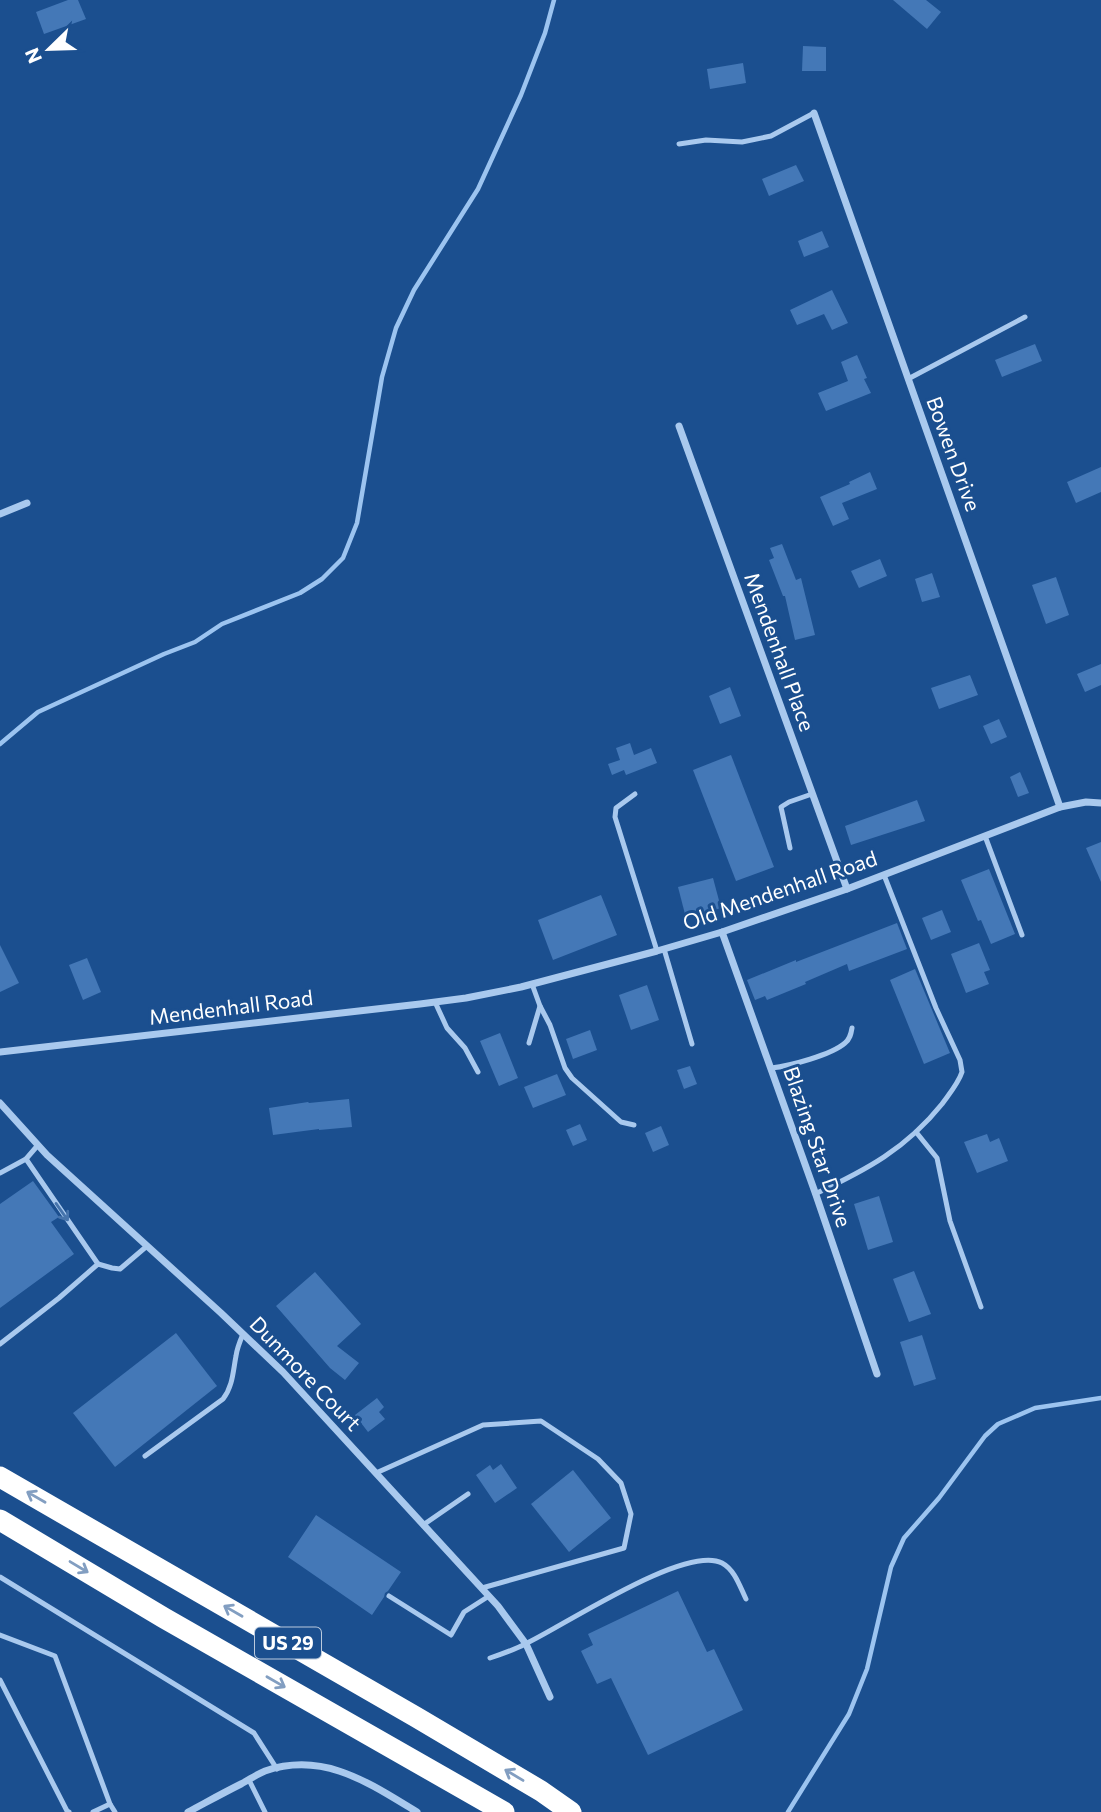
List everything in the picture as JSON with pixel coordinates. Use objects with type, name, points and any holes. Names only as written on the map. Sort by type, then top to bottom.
[{"type":"highway","name":"US 29","points":[[1,1477],[416,1717],[541,1791],[571,1812]]},
{"type":"highway","name":"US 29","points":[[0,1520],[164,1618],[504,1812]]},
{"type":"street","name":"Bowen Drive","points":[[814,113],[1060,807]]},
{"type":"street","name":"Mendenhall Place","points":[[679,426],[847,889]]},
{"type":"street","points":[[0,514],[27,503]]},
{"type":"street","name":"Old Mendenhall Road","points":[[466,998],[532,984],[722,932],[847,889],[1060,807],[1101,803]]},
{"type":"street","name":"Blazing Star Drive","points":[[722,932],[877,1374]]},
{"type":"street","name":"Mendenhall Road","points":[[0,1052],[466,998]]},
{"type":"street","name":"Dunmore Court","points":[[0,1103],[38,1145],[283,1372],[489,1596],[526,1644],[550,1697]]},
{"type":"street","points":[[188,1812],[264,1772],[306,1765],[341,1770],[366,1781],[417,1812]]},
{"type":"lane","points":[[679,144],[706,140],[742,142],[771,136],[814,113]]},
{"type":"lane","points":[[908,379],[1025,317]]},
{"type":"lane","points":[[635,794],[616,808],[615,817],[692,1044]]},
{"type":"lane","points":[[790,848],[781,807],[812,794]]},
{"type":"lane","points":[[985,836],[1022,935]]},
{"type":"lane","points":[[816,1194],[894,1152],[916,1132],[960,1079],[962,1067],[884,875]]},
{"type":"lane","points":[[532,984],[565,1068],[572,1078],[621,1122],[634,1125]]},
{"type":"lane","points":[[435,1002],[447,1028],[465,1048],[478,1072]]},
{"type":"lane","points":[[529,1043],[540,1006]]},
{"type":"lane","points":[[771,1068],[802,1062],[838,1047],[850,1037],[852,1028]]},
{"type":"lane","points":[[916,1132],[937,1158],[950,1221],[981,1307]]},
{"type":"lane","points":[[0,1173],[26,1159],[38,1145]]},
{"type":"lane","points":[[26,1159],[98,1264],[120,1269],[147,1246]]},
{"type":"lane","points":[[0,1344],[98,1264]]},
{"type":"lane","points":[[145,1456],[228,1393],[236,1353],[243,1334]]},
{"type":"lane","points":[[376,1474],[484,1425],[541,1421],[598,1459],[621,1483],[631,1514],[624,1548],[482,1588]]},
{"type":"lane","points":[[423,1525],[468,1494]]},
{"type":"lane","points":[[490,1658],[526,1644],[648,1579],[678,1567],[708,1560],[721,1563],[731,1570],[746,1599]]},
{"type":"lane","points":[[0,1577],[254,1733],[277,1769]]},
{"type":"lane","points":[[389,1596],[451,1635],[464,1612],[489,1596]]},
{"type":"lane","points":[[0,1635],[55,1656],[115,1812]]},
{"type":"lane","points":[[0,1680],[66,1811],[69,1812]]},
{"type":"lane","points":[[249,1780],[265,1812]]},
{"type":"lane","points":[[93,1812],[110,1804]]},
{"type":"building","points":[[68,0],[78,0],[86,19],[44,34],[36,12]]},
{"type":"building","points":[[893,0],[926,0],[941,12],[927,29]]},
{"type":"building","points":[[803,46],[826,47],[826,71],[802,71]]},
{"type":"building","points":[[743,63],[746,83],[710,89],[707,69]]},
{"type":"building","points":[[796,165],[804,181],[769,196],[762,179]]},
{"type":"building","points":[[822,231],[829,247],[804,257],[798,241]]},
{"type":"building","points":[[832,290],[848,323],[832,330],[824,314],[797,325],[790,310]]},
{"type":"building","points":[[1035,344],[1042,361],[1002,377],[995,360]]},
{"type":"building","points":[[857,355],[871,393],[826,411],[818,393],[848,381],[841,362]]},
{"type":"building","points":[[1101,467],[1101,492],[1076,503],[1067,482]]},
{"type":"building","points":[[870,472],[877,489],[842,503],[849,519],[833,526],[820,497]]},
{"type":"building","points":[[782,544],[796,580],[801,578],[815,635],[795,640],[785,596],[769,560],[774,558],[770,548]]},
{"type":"building","points":[[880,559],[887,576],[859,588],[851,571]]},
{"type":"building","points":[[932,573],[940,597],[922,602],[915,579]]},
{"type":"building","points":[[1056,577],[1069,615],[1046,624],[1032,585]]},
{"type":"building","points":[[1101,664],[1101,685],[1085,692],[1077,674]]},
{"type":"building","points":[[970,675],[978,695],[939,709],[931,688]]},
{"type":"building","points":[[730,687],[741,716],[720,724],[709,696]]},
{"type":"building","points":[[999,719],[1007,737],[991,744],[983,726]]},
{"type":"building","points":[[630,743],[634,755],[651,748],[657,763],[626,775],[624,770],[612,775],[608,764],[620,760],[616,748]]},
{"type":"building","points":[[731,755],[774,867],[736,881],[693,770]]},
{"type":"building","points":[[1020,772],[1029,793],[1018,797],[1010,777]]},
{"type":"building","points":[[917,800],[925,821],[851,845],[845,826]]},
{"type":"building","points":[[1101,842],[1101,882],[1086,848]]},
{"type":"building","points":[[989,869],[1015,934],[991,944],[961,880]]},
{"type":"building","points":[[713,878],[721,908],[686,918],[678,887]]},
{"type":"building","points":[[601,895],[617,935],[553,960],[538,920]]},
{"type":"building","points":[[942,910],[951,932],[931,940],[922,918]]},
{"type":"building","points":[[897,923],[907,949],[849,971],[847,964],[767,1000],[765,996],[755,1000],[747,980]]},
{"type":"building","points":[[979,943],[990,970],[984,972],[989,984],[966,993],[951,954]]},
{"type":"building","points":[[0,945],[19,983],[0,992]]},
{"type":"building","points":[[87,958],[101,992],[83,1000],[69,965]]},
{"type":"building","points":[[915,969],[950,1053],[924,1064],[890,980]]},
{"type":"building","points":[[647,985],[659,1020],[631,1030],[619,995]]},
{"type":"building","points":[[590,1030],[597,1050],[573,1059],[566,1039]]},
{"type":"building","points":[[500,1033],[518,1078],[499,1086],[480,1041]]},
{"type":"building","points":[[690,1066],[697,1084],[684,1089],[677,1070]]},
{"type":"building","points":[[557,1074],[566,1095],[533,1108],[524,1087]]},
{"type":"building","points":[[349,1099],[352,1127],[273,1135],[269,1108]]},
{"type":"building","points":[[580,1124],[587,1140],[573,1146],[566,1130]]},
{"type":"building","points":[[661,1126],[669,1145],[653,1152],[645,1133]]},
{"type":"building","points":[[987,1134],[990,1142],[999,1138],[1008,1161],[977,1173],[964,1142]]},
{"type":"building","points":[[33,1181],[59,1217],[51,1222],[74,1254],[0,1308],[0,1204]]},
{"type":"building","points":[[879,1196],[893,1242],[868,1250],[854,1204]]},
{"type":"building","points":[[914,1271],[931,1314],[909,1322],[893,1279]]},
{"type":"building","points":[[315,1272],[361,1324],[337,1346],[359,1363],[345,1380],[330,1368],[276,1306]]},
{"type":"building","points":[[176,1333],[217,1386],[115,1467],[73,1413]]},
{"type":"building","points":[[922,1335],[936,1379],[914,1386],[900,1342]]},
{"type":"building","points":[[377,1398],[384,1407],[379,1412],[385,1419],[368,1432],[355,1415]]},
{"type":"building","points":[[501,1464],[517,1488],[495,1503],[476,1475],[490,1465],[493,1470]]},
{"type":"building","points":[[573,1470],[611,1518],[569,1552],[531,1504]]},
{"type":"building","points":[[316,1515],[401,1572],[372,1615],[288,1557]]},
{"type":"building","points":[[678,1591],[707,1652],[714,1649],[743,1710],[648,1755],[611,1678],[597,1684],[581,1651],[593,1645],[588,1634]]},
{"type":"waterway","points":[[0,744],[38,712],[195,642],[222,624],[300,593],[322,579],[343,558],[357,523],[382,377],[396,328],[414,290],[478,189],[521,95],[545,33],[554,0]]},
{"type":"waterway","points":[[788,1812],[849,1714],[867,1669],[891,1567],[904,1538],[939,1498],[985,1436],[998,1424],[1035,1408],[1101,1398]]}]
